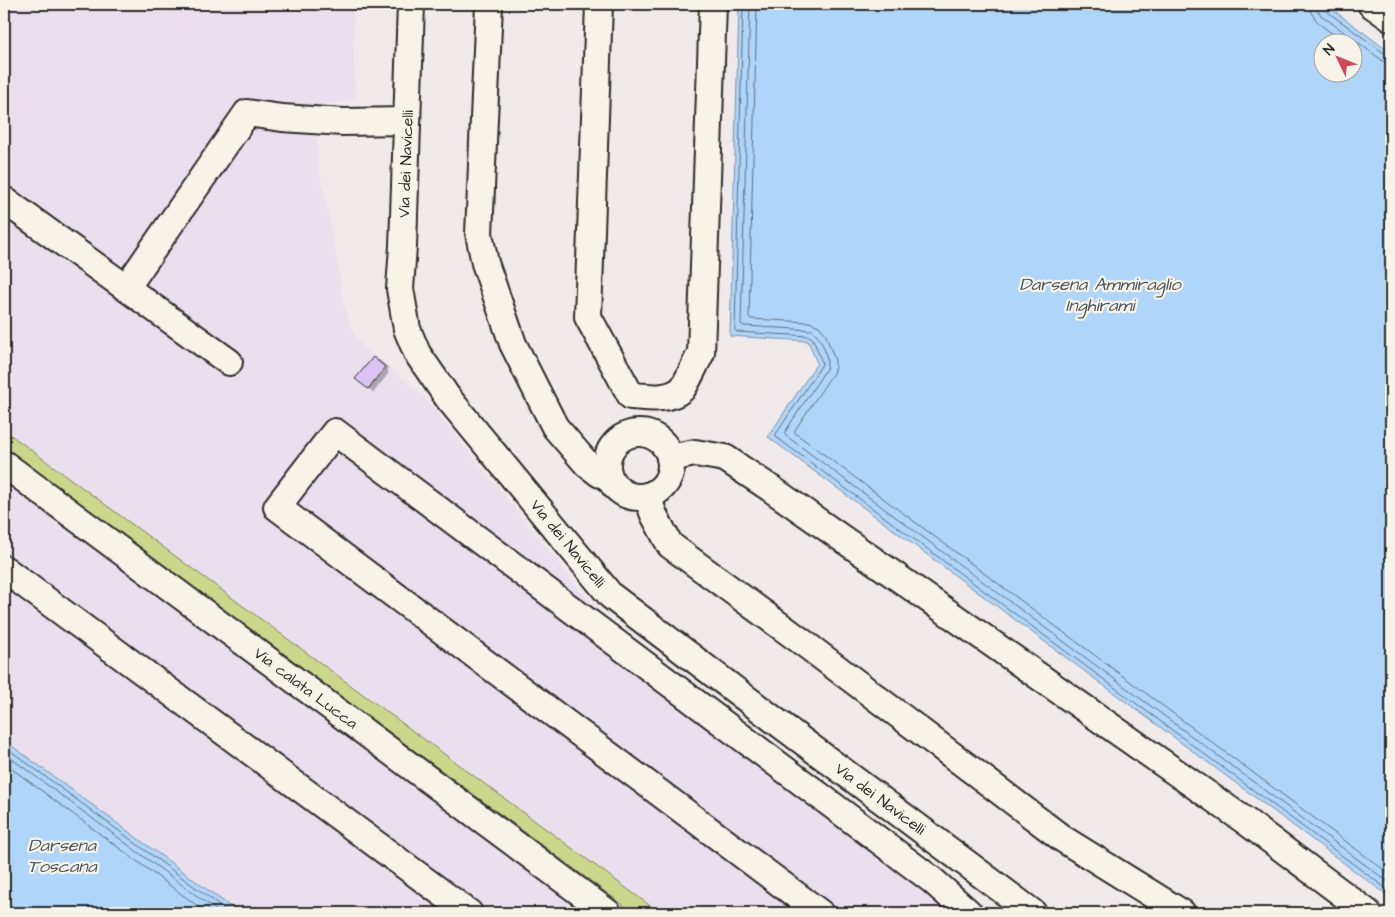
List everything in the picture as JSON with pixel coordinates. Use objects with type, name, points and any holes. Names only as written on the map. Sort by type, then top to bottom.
[{"type":"lane","name":"Via dei Navicelli","points":[[410,4],[404,246],[400,289],[407,329],[417,353],[448,398],[611,596],[1033,913]]},
{"type":"lane","points":[[489,4],[479,234],[485,263],[513,344],[555,427],[587,464],[600,474],[608,474]]},
{"type":"lane","points":[[599,4],[588,317],[631,396],[666,397],[682,388],[701,353],[713,4]]},
{"type":"lane","points":[[1371,4],[1391,18]]},
{"type":"lane","points":[[126,288],[247,113],[282,118],[343,122],[407,121]]},
{"type":"lane","points":[[4,200],[229,362]]},
{"type":"lane","points":[[820,913],[277,507],[335,432],[932,880],[969,913]]},
{"type":"lane","points":[[642,434],[657,439],[668,451],[670,458],[670,475],[666,482],[654,493],[647,496],[639,498],[623,493],[611,482],[608,474],[608,456],[618,441],[626,436],[642,434]]},
{"type":"lane","points":[[670,458],[695,453],[725,458],[1244,820],[1368,913]]},
{"type":"lane","name":"Via calata Lucca","points":[[4,464],[608,913]]},
{"type":"lane","points":[[647,496],[654,515],[670,545],[1063,839],[1182,913]]},
{"type":"lane","points":[[4,569],[468,913]]},
{"type":"shaded area","points":[[4,4],[353,4],[355,100],[316,106],[318,163],[339,270],[343,303],[354,335],[364,347],[423,395],[592,604],[613,623],[965,894],[987,913],[239,913],[4,740]]},
{"type":"green space","points":[[4,430],[660,913],[634,913],[4,447]]},
{"type":"water","name":"Darsena Ammiraglio Inghirami","points":[[739,4],[1325,4],[1391,53],[1391,898],[768,437],[817,363],[808,341],[730,336]]},
{"type":"water","name":"Darsena Toscana","points":[[4,740],[239,913],[4,913]]},
{"type":"building","points":[[373,357],[385,367],[368,389],[355,379]]}]
